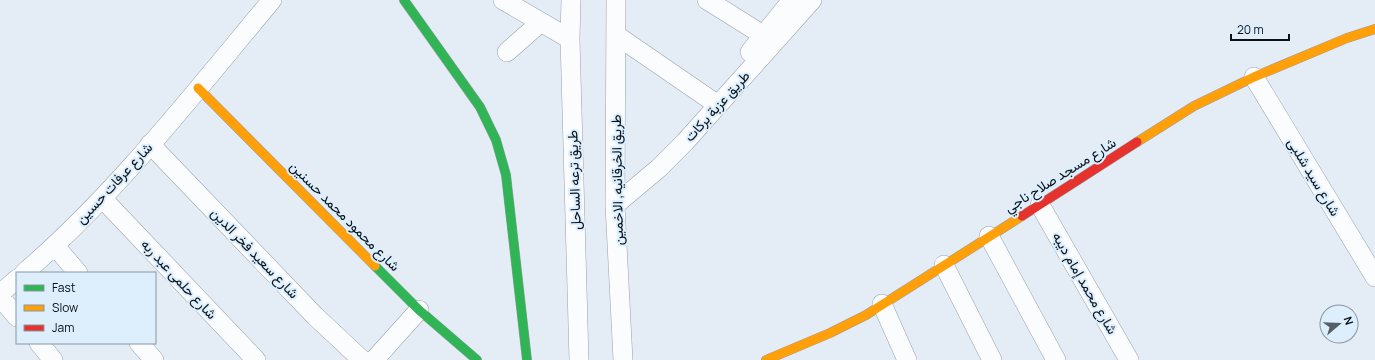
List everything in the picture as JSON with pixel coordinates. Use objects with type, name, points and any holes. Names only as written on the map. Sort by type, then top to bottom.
[{"type":"street","name":"شارع عرفات حسين","points":[[25,272],[55,246],[102,198],[150,144],[272,0]]},
{"type":"street","points":[[503,0],[570,39]]},
{"type":"street","name":"طريق ترعه الساحل","points":[[571,0],[570,39],[579,360]]},
{"type":"street","name":"طريق الخرقانيه, الاخمين","points":[[616,0],[615,205],[624,360]]},
{"type":"street","points":[[707,0],[763,34]]},
{"type":"street","name":"طريق عزبة بركات","points":[[615,205],[659,168],[685,142],[812,0]]},
{"type":"street","points":[[406,1],[480,107],[496,140],[506,175],[527,360]]},
{"type":"street","points":[[741,79],[738,73],[739,66],[789,1]]},
{"type":"street","points":[[507,52],[541,22]]},
{"type":"street","name":"شارع مسجد صلاح ناجي","points":[[766,360],[830,333],[866,315],[1194,106],[1254,77],[1347,38],[1375,29]]},
{"type":"street","points":[[616,35],[718,105]]},
{"type":"street","name":"شارع سيد شلبى","points":[[1254,77],[1375,277]]},
{"type":"street","name":"شارع محمود محمد حسنين","points":[[198,88],[419,310],[477,360]]},
{"type":"street","name":"شارع سعيد فخر الدين","points":[[150,144],[315,316],[362,360]]},
{"type":"street","name":"شارع حلمى عبد ربه","points":[[102,198],[256,360]]},
{"type":"street","name":"شارع محمد إمام ديبه","points":[[1040,205],[1129,360]]},
{"type":"street","points":[[989,236],[1056,360]]},
{"type":"street","points":[[55,246],[77,272]]},
{"type":"street","points":[[944,265],[992,360]]},
{"type":"street","points":[[0,294],[16,280]]},
{"type":"street","points":[[0,297],[16,316]]},
{"type":"street","points":[[882,304],[907,360]]},
{"type":"street","points":[[374,360],[419,310]]},
{"type":"street","points":[[40,344],[53,360]]},
{"type":"street","points":[[140,344],[154,360]]},
{"type":"traffic: fast","points":[[404,0],[480,107],[496,140],[506,175],[527,360]]},
{"type":"traffic: fast","points":[[375,266],[419,310],[477,360]]},
{"type":"traffic: slow","points":[[1137,142],[1194,106],[1254,77],[1347,38],[1375,29]]},
{"type":"traffic: slow","points":[[198,88],[375,266]]},
{"type":"traffic: slow","points":[[766,360],[830,333],[866,315],[1022,216]]},
{"type":"traffic: jam","points":[[1022,216],[1137,142]]}]
